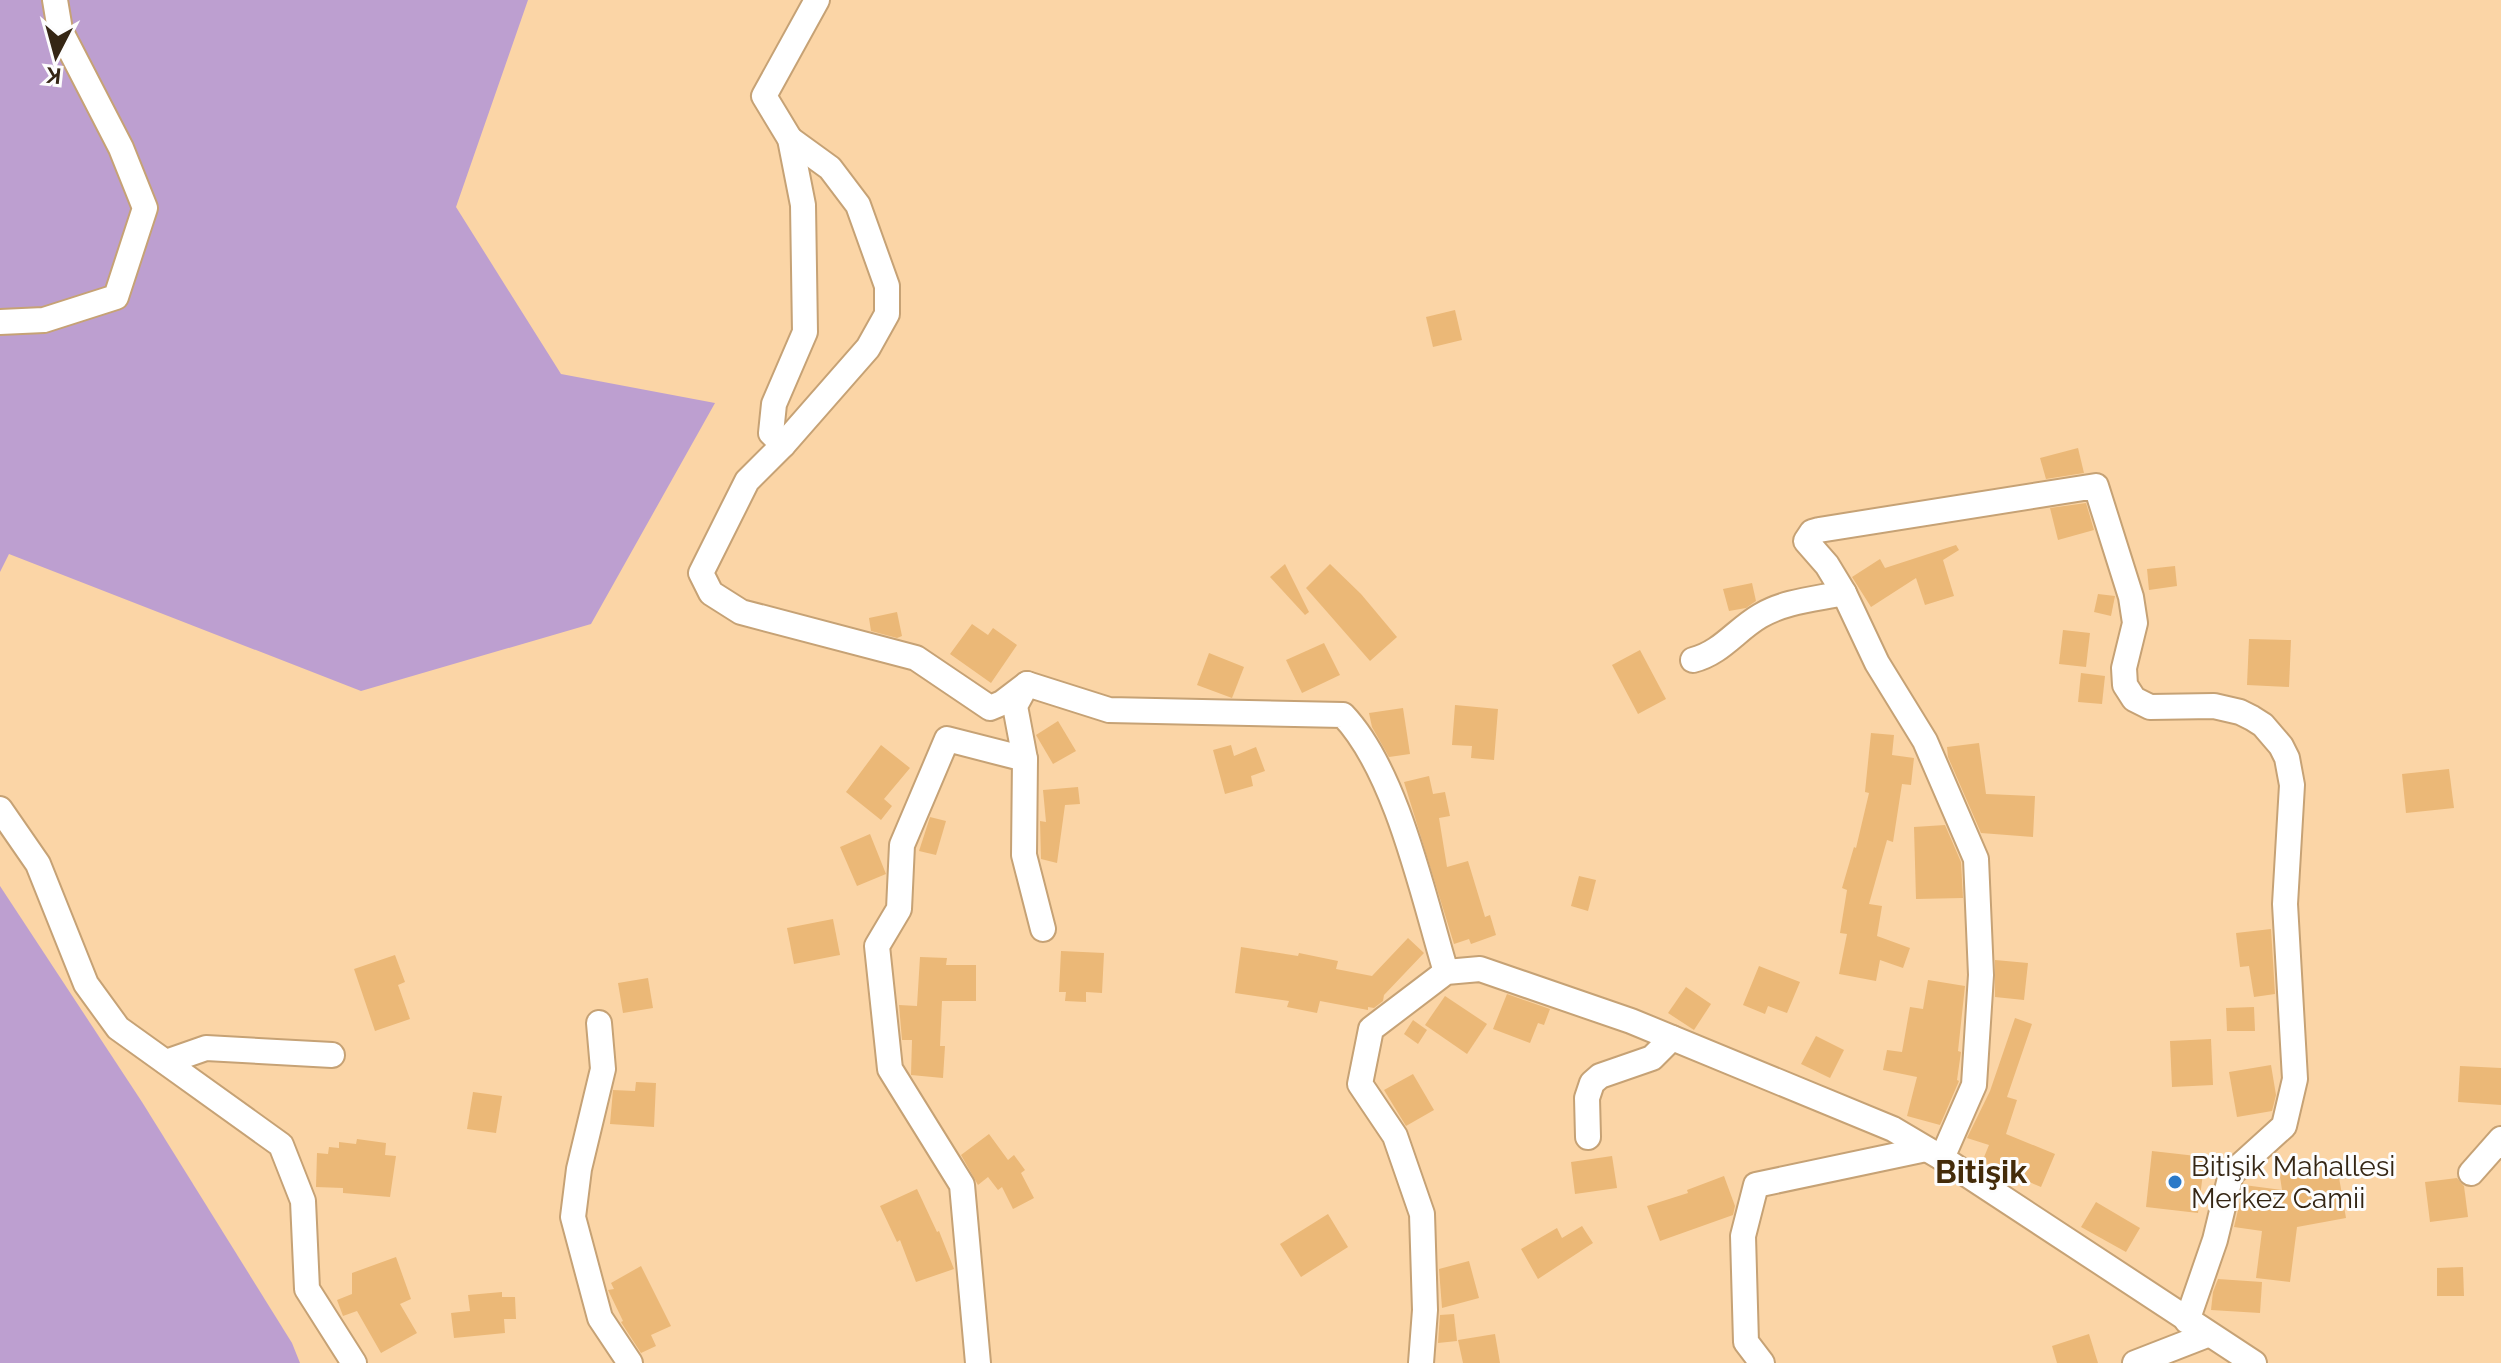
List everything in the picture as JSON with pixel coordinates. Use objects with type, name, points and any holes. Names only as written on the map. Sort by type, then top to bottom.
[{"type":"street","points":[[0,322],[44,320],[116,297],[145,208],[121,148],[60,30],[55,0]]},
{"type":"street","points":[[783,445],[771,433],[774,404],[805,332],[803,205],[790,139],[764,96],[817,0]]},
{"type":"street","points":[[790,139],[830,168],[858,205],[887,286],[887,314],[868,348],[783,445],[747,481],[701,573],[711,593],[741,612],[916,658],[990,708],[1027,684]]},
{"type":"street","points":[[1762,1363],[1746,1342],[1743,1236],[1756,1185],[1934,1153],[1974,1085],[1981,975],[1976,859],[1925,741],[1877,663],[1844,593],[1827,565],[1808,545],[1808,537],[1812,532],[2096,486],[2131,597],[2135,623],[2123,676],[2128,693],[2142,705],[2150,707],[2214,706],[2240,712],[2263,725],[2281,746],[2287,758],[2292,785],[2285,904],[2295,1079],[2284,1126],[2231,1174],[2197,1328],[2135,1363]]},
{"type":"street","points":[[1693,660],[1709,656],[1764,613],[1780,606],[1844,593]]},
{"type":"street","points":[[1027,684],[1015,706],[1025,759],[1024,855],[1043,929]]},
{"type":"street","points":[[1027,684],[1109,710],[1343,715],[1358,730],[1394,802],[1446,972]]},
{"type":"street","points":[[978,1363],[962,1185],[890,1069],[877,946],[899,909],[902,845],[947,739],[1025,759]]},
{"type":"street","points":[[0,809],[38,864],[86,984],[118,1028],[281,1145],[303,1201],[307,1289],[354,1363]]},
{"type":"street","points":[[1421,1363],[1425,1310],[1422,1214],[1395,1136],[1360,1084],[1371,1029],[1446,972],[1480,969],[1631,1021],[1893,1129],[2254,1363]]},
{"type":"street","points":[[599,1023],[603,1069],[579,1169],[573,1217],[600,1318],[630,1363]]},
{"type":"street","points":[[1588,1137],[1587,1098],[1592,1083],[1600,1076],[1652,1058],[1672,1038]]},
{"type":"street","points":[[166,1062],[206,1048],[332,1055]]},
{"type":"street","points":[[2471,1173],[2501,1139]]},
{"type":"shaded area","points":[[0,0],[528,0],[456,207],[561,374],[715,403],[591,624],[361,691],[9,554],[0,572]]},
{"type":"shaded area","points":[[0,886],[142,1102],[292,1343],[300,1363],[0,1363]]},
{"type":"building","points":[[1455,310],[1462,340],[1433,347],[1426,317]]},
{"type":"building","points":[[2078,448],[2084,473],[2046,479],[2040,458]]},
{"type":"building","points":[[2086,503],[2094,530],[2058,540],[2050,508]]},
{"type":"building","points":[[1956,545],[1959,550],[1943,560],[1954,596],[1925,605],[1916,578],[1871,607],[1852,577],[1880,559],[1885,568]]},
{"type":"building","points":[[1285,564],[1309,612],[1305,615],[1270,577]]},
{"type":"building","points":[[1330,564],[1361,594],[1397,637],[1370,661],[1306,588]]},
{"type":"building","points":[[2175,566],[2177,586],[2149,590],[2147,569]]},
{"type":"building","points":[[1752,583],[1756,601],[1746,608],[1729,611],[1723,589]]},
{"type":"building","points":[[2098,594],[2115,596],[2111,616],[2094,612]]},
{"type":"building","points":[[897,612],[902,636],[897,638],[871,631],[869,618]]},
{"type":"building","points":[[972,624],[988,635],[993,628],[1017,645],[991,683],[950,654]]},
{"type":"building","points":[[2063,630],[2090,633],[2086,667],[2059,664]]},
{"type":"building","points":[[2249,639],[2291,640],[2289,687],[2247,685]]},
{"type":"building","points":[[1324,643],[1340,675],[1302,693],[1286,660]]},
{"type":"building","points":[[1640,650],[1666,699],[1638,714],[1612,665]]},
{"type":"building","points":[[1209,653],[1244,667],[1232,698],[1197,685]]},
{"type":"building","points":[[2081,673],[2105,676],[2102,704],[2078,702]]},
{"type":"building","points":[[1455,705],[1498,709],[1494,760],[1471,758],[1472,746],[1452,745]]},
{"type":"building","points":[[1403,708],[1410,754],[1389,757],[1372,727],[1369,713]]},
{"type":"building","points":[[1058,721],[1076,751],[1053,764],[1036,735]]},
{"type":"building","points":[[1871,733],[1894,735],[1892,755],[1914,758],[1911,785],[1902,784],[1893,842],[1887,840],[1869,904],[1882,906],[1877,936],[1910,948],[1903,968],[1880,960],[1876,981],[1839,974],[1847,934],[1840,933],[1847,890],[1842,888],[1856,848],[1869,793],[1865,792]]},
{"type":"building","points":[[1979,743],[1986,794],[2035,796],[2033,837],[1981,833],[1948,757],[1947,747]]},
{"type":"building","points":[[881,745],[910,768],[884,799],[892,806],[881,820],[846,792]]},
{"type":"building","points":[[1231,745],[1234,756],[1256,747],[1265,771],[1251,776],[1253,786],[1225,794],[1213,750]]},
{"type":"building","points":[[2449,769],[2454,808],[2406,813],[2402,774]]},
{"type":"building","points":[[1429,776],[1433,794],[1445,792],[1450,816],[1439,818],[1447,867],[1468,861],[1485,917],[1490,915],[1496,935],[1471,944],[1469,939],[1454,944],[1404,782]]},
{"type":"building","points":[[1078,787],[1080,804],[1065,805],[1057,863],[1041,859],[1040,821],[1046,822],[1043,790]]},
{"type":"building","points":[[930,817],[946,821],[936,855],[919,851]]},
{"type":"building","points":[[1945,825],[1961,862],[1963,898],[1916,899],[1914,827]]},
{"type":"building","points":[[870,834],[886,874],[857,886],[840,847]]},
{"type":"building","points":[[1579,876],[1596,880],[1588,911],[1571,906]]},
{"type":"building","points":[[833,919],[840,955],[794,964],[787,928]]},
{"type":"building","points":[[2271,929],[2275,994],[2254,997],[2249,966],[2240,967],[2236,933]]},
{"type":"building","points":[[1408,938],[1424,953],[1384,995],[1383,1001],[1374,1008],[1368,1007],[1368,1010],[1320,1001],[1317,1013],[1287,1007],[1289,1001],[1235,993],[1241,947],[1338,961],[1336,969],[1372,976]]},
{"type":"building","points":[[1061,951],[1104,953],[1102,993],[1086,992],[1086,1002],[1065,1001],[1066,992],[1059,992]]},
{"type":"building","points":[[395,955],[405,982],[398,985],[410,1019],[375,1031],[354,969]]},
{"type":"building","points":[[920,957],[947,958],[946,965],[976,965],[976,1001],[942,1001],[940,1046],[945,1046],[943,1078],[911,1075],[912,1040],[902,1040],[899,1005],[917,1006]]},
{"type":"building","points":[[1995,960],[2028,963],[2024,1000],[1995,997]]},
{"type":"building","points":[[1759,966],[1800,982],[1787,1013],[1768,1006],[1765,1014],[1743,1005]]},
{"type":"building","points":[[648,978],[653,1008],[623,1013],[618,983]]},
{"type":"building","points":[[1928,980],[1965,986],[1958,1051],[1961,1052],[1959,1081],[1940,1125],[1907,1116],[1917,1077],[1883,1070],[1887,1050],[1902,1052],[1910,1007],[1923,1009]]},
{"type":"building","points":[[1686,987],[1711,1004],[1694,1030],[1668,1013]]},
{"type":"building","points":[[1507,994],[1550,1009],[1544,1025],[1538,1023],[1530,1043],[1493,1029]]},
{"type":"building","points":[[1445,996],[1487,1024],[1467,1054],[1425,1025]]},
{"type":"building","points":[[2254,1007],[2255,1031],[2227,1031],[2226,1008]]},
{"type":"building","points":[[2015,1018],[2032,1024],[2007,1097],[2017,1100],[2006,1134],[2055,1154],[2041,1187],[1982,1162],[1989,1145],[1967,1138],[1990,1091]]},
{"type":"building","points":[[1413,1020],[1427,1030],[1418,1044],[1404,1034]]},
{"type":"building","points":[[1816,1036],[1844,1050],[1830,1078],[1801,1064]]},
{"type":"building","points":[[2211,1039],[2213,1085],[2172,1087],[2170,1041]]},
{"type":"building","points":[[2271,1065],[2276,1095],[2272,1111],[2237,1117],[2229,1072]]},
{"type":"building","points":[[2460,1066],[2501,1068],[2501,1105],[2458,1102]]},
{"type":"building","points":[[1413,1074],[1434,1110],[1406,1126],[1384,1090]]},
{"type":"building","points":[[636,1082],[656,1083],[654,1127],[610,1124],[613,1090],[635,1091]]},
{"type":"building","points":[[473,1092],[502,1096],[496,1133],[467,1129]]},
{"type":"building","points":[[989,1134],[1008,1160],[1014,1155],[1025,1170],[1021,1173],[1034,1198],[1013,1209],[1002,1187],[998,1190],[988,1177],[978,1185],[961,1155]]},
{"type":"building","points":[[357,1139],[386,1143],[385,1155],[396,1156],[390,1197],[343,1193],[343,1188],[316,1187],[317,1153],[328,1154],[329,1147],[339,1148],[339,1142],[356,1144]]},
{"type":"building","name":"Bitişik Mahallesi Merkez Camii","points":[[2152,1151],[2205,1157],[2198,1213],[2146,1207]]},
{"type":"building","points":[[1612,1156],[1617,1188],[1575,1194],[1571,1162]]},
{"type":"building","points":[[2336,1160],[2346,1218],[2297,1227],[2290,1282],[2256,1278],[2262,1231],[2234,1227],[2244,1185],[2282,1190],[2279,1170]]},
{"type":"building","points":[[1724,1176],[1735,1206],[1733,1215],[1660,1241],[1647,1206],[1688,1193],[1687,1190]]},
{"type":"building","points":[[2457,1178],[2464,1186],[2468,1217],[2430,1222],[2425,1182]]},
{"type":"building","points":[[917,1189],[954,1269],[916,1282],[900,1240],[897,1242],[880,1206]]},
{"type":"building","points":[[2096,1202],[2140,1228],[2126,1252],[2081,1227]]},
{"type":"building","points":[[1328,1214],[1348,1247],[1301,1277],[1280,1244]]},
{"type":"building","points":[[1582,1226],[1593,1243],[1538,1279],[1521,1249],[1557,1228],[1562,1238]]},
{"type":"building","points":[[396,1257],[411,1299],[400,1304],[417,1333],[381,1353],[357,1311],[343,1316],[337,1300],[352,1294],[352,1273]]},
{"type":"building","points":[[1469,1261],[1479,1298],[1442,1308],[1439,1269]]},
{"type":"building","points":[[641,1266],[671,1326],[651,1335],[656,1346],[641,1353],[621,1322],[608,1290],[614,1289],[611,1283]]},
{"type":"building","points":[[2463,1267],[2464,1296],[2437,1296],[2437,1268]]},
{"type":"building","points":[[2218,1279],[2262,1282],[2260,1313],[2211,1310]]},
{"type":"building","points":[[502,1292],[502,1297],[515,1297],[516,1319],[504,1319],[505,1333],[454,1338],[451,1313],[470,1311],[468,1295]]},
{"type":"building","points":[[1454,1314],[1457,1341],[1438,1343],[1440,1315]]},
{"type":"building","points":[[1495,1334],[1500,1363],[1463,1363],[1458,1340]]},
{"type":"building","points":[[2089,1334],[2098,1363],[2057,1363],[2052,1346]]},
{"type":"place","name":"Bitişik Mahallesi Merkez Camii","points":[[2175,1182]]},
{"type":"district","name":"Bitişik","points":[[1981,1172]]}]
